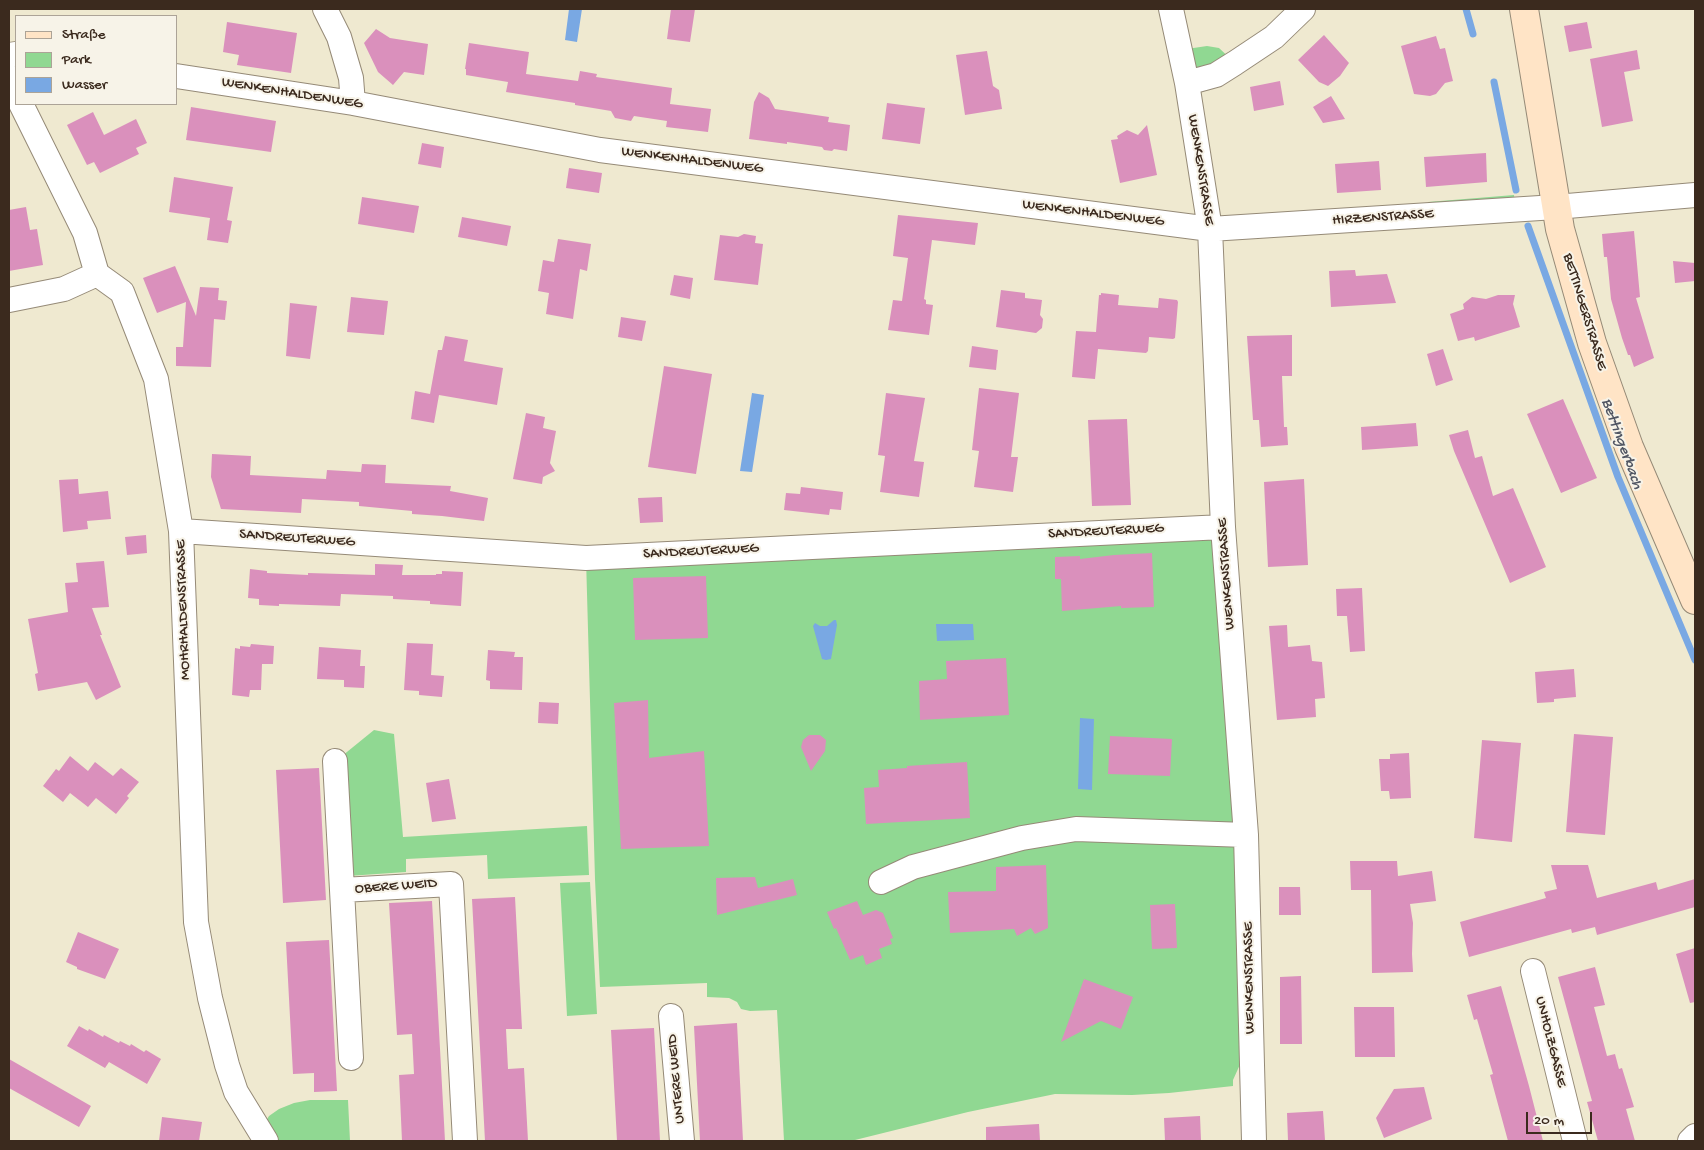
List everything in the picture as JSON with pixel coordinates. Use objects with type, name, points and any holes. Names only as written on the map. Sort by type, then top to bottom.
[{"type":"street","points":[[325,9],[339,37],[351,78],[353,103]]},
{"type":"street","name":"WENKENSTRASSE","points":[[1171,9],[1187,82],[1210,229],[1223,527],[1246,835],[1254,1141]]},
{"type":"street","points":[[1187,82],[1216,75],[1235,64],[1274,37],[1303,9]]},
{"type":"street","name":"BETTINGERSTRASSE","points":[[1524,9],[1560,229],[1592,343],[1628,447],[1689,571],[1695,600]]},
{"type":"street","name":"WENKENHALDENWEG","points":[[178,76],[353,103],[600,150],[1210,229]]},
{"type":"street","points":[[9,77],[15,92]]},
{"type":"street","points":[[9,300],[64,289],[97,274],[85,234],[21,105]]},
{"type":"street","name":"HIRZENSTRASSE","points":[[1210,229],[1556,207],[1695,195]]},
{"type":"street","name":"MOHRHALDENSTRASSE","points":[[97,274],[122,292],[156,379],[181,530],[196,922],[210,998],[227,1065],[236,1092],[266,1141]]},
{"type":"street","name":"SANDREUTERWEG","points":[[181,530],[586,558],[1223,527]]},
{"type":"street","points":[[335,761],[342,890]]},
{"type":"street","points":[[881,882],[913,867],[1022,838],[1076,829],[1246,835]]},
{"type":"street","name":"OBERE WEID","points":[[351,1058],[342,890],[451,884],[465,1141]]},
{"type":"street","name":"UNHOLZGASSE","points":[[1533,972],[1575,1141]]},
{"type":"street","name":"UNTERE WEID","points":[[672,1016],[682,1141]]},
{"type":"street","points":[[1690,1141],[1695,1136]]},
{"type":"green space","points":[[1207,46],[1219,48],[1235,63],[1187,83],[1180,50]]},
{"type":"green space","points":[[1514,195],[1515,203],[1429,209],[1428,202]]},
{"type":"green space","points":[[1223,527],[1251,1040],[1233,1080],[1233,1086],[1132,1095],[1055,1094],[968,1112],[855,1140],[784,1141],[777,1010],[750,1011],[741,1009],[737,1002],[729,998],[707,997],[707,983],[600,987],[586,558]]},
{"type":"green space","points":[[374,730],[394,734],[403,837],[587,826],[589,875],[488,879],[487,855],[406,859],[406,872],[348,876],[342,756]]},
{"type":"green space","points":[[590,882],[597,1014],[567,1016],[560,883]]},
{"type":"green space","points":[[310,1100],[348,1100],[350,1141],[275,1141],[266,1121],[269,1116],[279,1109],[294,1103]]},
{"type":"water","points":[[569,9],[582,9],[577,42],[565,40]]},
{"type":"water","points":[[752,393],[764,395],[752,472],[740,471]]},
{"type":"water","points":[[836,620],[837,625],[831,659],[822,659],[813,626],[815,623],[820,626],[827,626]]},
{"type":"water","points":[[936,624],[973,624],[974,640],[937,641]]},
{"type":"water","points":[[1080,718],[1094,719],[1092,790],[1078,789]]},
{"type":"building","points":[[671,9],[695,9],[690,42],[667,39]]},
{"type":"building","points":[[227,22],[297,33],[291,73],[237,65],[239,55],[223,52]]},
{"type":"building","points":[[1587,22],[1592,48],[1569,52],[1564,26]]},
{"type":"building","points":[[376,29],[390,38],[428,44],[424,75],[404,72],[393,85],[378,72],[364,43]]},
{"type":"building","points":[[1324,35],[1349,63],[1340,76],[1328,86],[1319,82],[1298,60]]},
{"type":"building","points":[[1436,36],[1440,49],[1445,48],[1453,81],[1445,83],[1436,94],[1430,96],[1414,94],[1401,46]]},
{"type":"building","points":[[469,43],[529,52],[526,74],[578,81],[580,71],[597,74],[596,77],[672,88],[670,104],[711,109],[708,132],[666,127],[667,121],[634,116],[631,121],[615,118],[611,111],[506,92],[508,82],[466,75],[465,69]]},
{"type":"building","points":[[1637,50],[1640,69],[1624,72],[1633,121],[1602,127],[1590,59]]},
{"type":"building","points":[[987,51],[993,86],[999,90],[1002,109],[965,115],[956,55]]},
{"type":"building","points":[[1280,81],[1284,105],[1254,111],[1250,87]]},
{"type":"building","points":[[759,92],[769,98],[775,109],[829,117],[828,122],[850,125],[847,151],[834,149],[832,151],[824,150],[822,147],[749,139],[754,102]]},
{"type":"building","points":[[1331,96],[1345,119],[1323,123],[1313,107]]},
{"type":"building","points":[[887,103],[925,108],[920,144],[882,139]]},
{"type":"building","points":[[191,107],[276,121],[271,152],[186,140]]},
{"type":"building","points":[[93,112],[104,135],[136,119],[147,143],[136,148],[139,154],[100,173],[94,162],[87,165],[67,125]]},
{"type":"building","points":[[1147,125],[1157,175],[1120,183],[1111,140],[1118,139],[1117,136],[1127,130],[1138,135]]},
{"type":"building","points":[[422,143],[444,147],[441,168],[418,164]]},
{"type":"building","points":[[1486,153],[1487,182],[1426,187],[1424,157]]},
{"type":"building","points":[[1379,161],[1381,190],[1337,193],[1335,164]]},
{"type":"building","points":[[569,168],[602,173],[599,193],[566,188]]},
{"type":"building","points":[[174,177],[233,187],[227,220],[232,221],[228,243],[207,240],[210,218],[169,212]]},
{"type":"building","points":[[362,197],[419,206],[414,233],[358,224]]},
{"type":"building","points":[[26,207],[30,230],[37,229],[43,265],[9,271],[9,210]]},
{"type":"building","points":[[898,215],[978,223],[975,245],[932,240],[924,299],[926,304],[933,305],[929,335],[888,330],[893,300],[902,301],[908,258],[893,256]]},
{"type":"building","points":[[462,217],[511,226],[507,246],[458,237]]},
{"type":"building","points":[[1634,231],[1640,297],[1636,298],[1654,358],[1634,367],[1622,338],[1611,299],[1607,257],[1604,257],[1602,234]]},
{"type":"building","points":[[744,234],[756,236],[755,243],[763,244],[758,285],[714,280],[720,235],[738,237]]},
{"type":"building","points":[[558,239],[591,244],[587,271],[580,269],[573,319],[546,314],[549,293],[538,291],[543,260],[554,262]]},
{"type":"building","points":[[1673,261],[1695,263],[1695,281],[1675,283]]},
{"type":"building","points":[[175,266],[196,316],[200,287],[219,288],[218,300],[227,301],[225,320],[214,319],[211,367],[176,366],[176,347],[183,347],[186,302],[157,313],[143,278]]},
{"type":"building","points":[[1355,270],[1356,276],[1387,274],[1396,303],[1331,307],[1329,271]]},
{"type":"building","points":[[674,275],[693,278],[690,299],[670,295]]},
{"type":"building","points":[[1001,290],[1025,293],[1025,298],[1042,300],[1040,315],[1043,319],[1042,328],[1036,333],[996,327]]},
{"type":"building","points":[[1101,293],[1119,295],[1118,305],[1158,308],[1159,298],[1177,300],[1175,338],[1149,337],[1148,351],[1146,353],[1098,349],[1095,379],[1072,377],[1076,331],[1096,332],[1099,295]]},
{"type":"building","points":[[1498,295],[1515,295],[1513,304],[1520,327],[1475,341],[1474,337],[1458,341],[1450,314],[1464,309],[1463,304],[1472,297],[1486,299]]},
{"type":"building","points":[[351,297],[388,301],[384,335],[347,332]]},
{"type":"building","points":[[290,303],[317,306],[310,359],[286,356]]},
{"type":"building","points":[[621,317],[646,321],[642,341],[618,337]]},
{"type":"building","points":[[1292,335],[1292,376],[1282,376],[1284,427],[1287,427],[1288,445],[1261,447],[1259,420],[1253,420],[1247,336]]},
{"type":"building","points":[[445,336],[468,340],[464,361],[503,368],[497,405],[439,395],[434,423],[411,419],[415,391],[430,394],[438,350],[442,350]]},
{"type":"building","points":[[972,346],[998,350],[996,370],[969,367]]},
{"type":"building","points":[[1443,349],[1453,380],[1436,386],[1427,354]]},
{"type":"building","points":[[664,366],[712,374],[696,474],[648,467]]},
{"type":"building","points":[[979,388],[1019,393],[1011,457],[1018,457],[1013,492],[974,487],[979,451],[972,450]]},
{"type":"building","points":[[886,393],[925,398],[914,461],[924,462],[919,497],[880,492],[885,456],[878,455]]},
{"type":"building","points":[[1563,399],[1597,478],[1561,493],[1527,414]]},
{"type":"building","points":[[526,413],[545,417],[543,428],[556,431],[550,463],[555,471],[543,477],[542,484],[513,479]]},
{"type":"building","points":[[1127,419],[1131,505],[1092,506],[1088,420]]},
{"type":"building","points":[[1416,423],[1418,446],[1362,450],[1361,427]]},
{"type":"building","points":[[1468,430],[1475,458],[1482,456],[1493,496],[1513,488],[1546,567],[1510,583],[1449,435]]},
{"type":"building","points":[[212,454],[251,456],[250,475],[326,479],[327,470],[361,472],[362,464],[386,465],[385,483],[451,486],[450,491],[488,498],[484,521],[412,514],[412,511],[359,506],[359,502],[302,499],[301,513],[221,509],[211,477]]},
{"type":"building","points":[[78,479],[79,494],[108,491],[111,519],[87,521],[88,529],[63,532],[59,480]]},
{"type":"building","points":[[1304,479],[1308,565],[1268,567],[1264,482]]},
{"type":"building","points":[[801,487],[843,492],[841,510],[830,509],[829,515],[784,510],[786,493],[800,494]]},
{"type":"building","points":[[662,497],[663,522],[640,523],[638,498]]},
{"type":"building","points":[[146,535],[147,553],[127,555],[125,537]]},
{"type":"building","points":[[1152,553],[1154,607],[1121,608],[1121,606],[1062,611],[1061,579],[1055,579],[1055,557],[1080,556],[1080,559]]},
{"type":"building","points":[[104,561],[109,607],[92,608],[102,635],[100,635],[121,687],[96,700],[87,682],[38,691],[35,674],[38,673],[28,619],[68,612],[65,583],[78,582],[76,563]]},
{"type":"building","points":[[375,564],[403,565],[402,575],[436,575],[442,574],[442,571],[463,572],[461,606],[430,604],[430,601],[393,599],[393,596],[341,594],[340,606],[259,605],[259,599],[248,598],[250,569],[267,571],[267,573],[308,575],[308,573],[375,575]]},
{"type":"building","points":[[706,576],[708,638],[635,640],[633,578]]},
{"type":"building","points":[[1362,588],[1365,651],[1350,652],[1347,616],[1337,616],[1336,589]]},
{"type":"building","points":[[1287,625],[1288,647],[1310,645],[1312,661],[1322,662],[1325,698],[1315,699],[1316,717],[1277,720],[1269,626]]},
{"type":"building","points":[[407,643],[433,644],[431,675],[444,676],[442,697],[419,695],[419,691],[404,690]]},
{"type":"building","points":[[251,644],[274,646],[273,664],[262,664],[261,690],[250,690],[249,697],[232,695],[235,648],[240,649],[240,646],[250,647]]},
{"type":"building","points":[[319,647],[361,650],[360,666],[365,666],[364,688],[344,687],[344,680],[317,679]]},
{"type":"building","points":[[488,650],[515,652],[514,657],[523,657],[522,690],[490,689],[490,681],[486,680]]},
{"type":"building","points":[[1006,658],[1009,715],[920,720],[919,681],[947,679],[946,661]]},
{"type":"building","points":[[1574,669],[1576,697],[1554,699],[1554,702],[1537,703],[1535,672]]},
{"type":"building","points":[[648,700],[649,758],[704,751],[709,846],[621,849],[614,703]]},
{"type":"building","points":[[539,702],[559,703],[558,724],[538,723]]},
{"type":"building","points":[[1574,734],[1613,737],[1605,835],[1566,832]]},
{"type":"building","points":[[809,735],[820,735],[826,740],[825,751],[811,771],[801,747],[803,740]]},
{"type":"building","points":[[1110,736],[1172,739],[1170,776],[1108,774]]},
{"type":"building","points":[[1482,740],[1521,743],[1512,842],[1474,838]]},
{"type":"building","points":[[1409,753],[1411,798],[1390,799],[1389,791],[1381,791],[1379,759],[1390,759],[1390,754]]},
{"type":"building","points":[[70,756],[88,771],[95,762],[113,776],[121,768],[139,782],[127,796],[129,798],[116,814],[96,798],[88,807],[70,793],[63,802],[43,786],[56,769],[59,771]]},
{"type":"building","points":[[967,762],[970,818],[866,824],[864,788],[879,787],[878,770]]},
{"type":"building","points":[[319,768],[326,900],[283,903],[276,770]]},
{"type":"building","points":[[449,779],[456,819],[432,822],[426,783]]},
{"type":"building","points":[[1350,861],[1397,861],[1398,876],[1432,871],[1436,901],[1410,904],[1413,923],[1413,972],[1372,973],[1371,890],[1351,890]]},
{"type":"building","points":[[1046,865],[1048,928],[1035,934],[1031,928],[1017,936],[1014,929],[950,933],[948,892],[996,891],[996,867]]},
{"type":"building","points":[[1551,865],[1588,865],[1597,898],[1656,882],[1658,890],[1695,879],[1695,907],[1597,935],[1595,927],[1572,933],[1571,929],[1469,957],[1460,922],[1546,898],[1544,892],[1557,889]]},
{"type":"building","points":[[755,877],[758,888],[793,879],[797,895],[717,915],[716,878]]},
{"type":"building","points":[[1279,887],[1300,887],[1301,915],[1279,915]]},
{"type":"building","points":[[515,897],[522,1029],[506,1029],[508,1069],[524,1068],[528,1141],[485,1141],[472,899]]},
{"type":"building","points":[[432,901],[445,1141],[402,1141],[399,1075],[414,1074],[412,1034],[397,1035],[389,903]]},
{"type":"building","points":[[857,901],[863,915],[876,910],[883,913],[893,938],[890,939],[892,944],[879,949],[882,958],[866,965],[863,955],[850,960],[827,912]]},
{"type":"building","points":[[1175,904],[1177,948],[1152,949],[1150,905]]},
{"type":"building","points":[[78,932],[119,949],[105,979],[77,969],[77,967],[66,962]]},
{"type":"building","points":[[329,940],[337,1091],[314,1092],[314,1073],[293,1074],[286,942]]},
{"type":"building","points":[[1695,948],[1695,1002],[1690,1003],[1676,954]]},
{"type":"building","points":[[1595,967],[1605,1005],[1594,1007],[1607,1056],[1615,1054],[1619,1069],[1622,1068],[1634,1107],[1626,1109],[1635,1141],[1598,1141],[1587,1102],[1592,1101],[1558,977]]},
{"type":"building","points":[[1301,976],[1302,1044],[1280,1044],[1280,977]]},
{"type":"building","points":[[1084,979],[1133,997],[1121,1029],[1101,1021],[1061,1042]]},
{"type":"building","points":[[1501,986],[1543,1141],[1508,1141],[1490,1075],[1493,1074],[1477,1019],[1474,1020],[1467,995]]},
{"type":"building","points":[[1354,1007],[1394,1007],[1395,1057],[1355,1057]]},
{"type":"building","points":[[737,1023],[743,1141],[700,1141],[694,1026]]},
{"type":"building","points":[[79,1026],[119,1043],[120,1041],[130,1046],[131,1044],[144,1052],[146,1050],[161,1059],[147,1084],[109,1062],[105,1068],[67,1046]]},
{"type":"building","points":[[654,1028],[660,1141],[617,1141],[611,1030]]},
{"type":"building","points":[[9,1059],[91,1106],[79,1127],[9,1088]]},
{"type":"building","points":[[1424,1087],[1432,1119],[1384,1138],[1376,1118],[1394,1089]]},
{"type":"building","points":[[1323,1111],[1325,1140],[1288,1141],[1287,1113]]},
{"type":"building","points":[[1200,1116],[1201,1141],[1165,1141],[1164,1118]]},
{"type":"building","points":[[162,1117],[202,1122],[199,1141],[159,1141]]},
{"type":"building","points":[[1039,1124],[1040,1141],[986,1141],[986,1127]]},
{"type":"waterway","points":[[1466,9],[1473,34]]},
{"type":"waterway","points":[[1494,82],[1516,190]]},
{"type":"waterway","name":"Bettingerbach","points":[[1528,226],[1618,477],[1695,660]]}]
